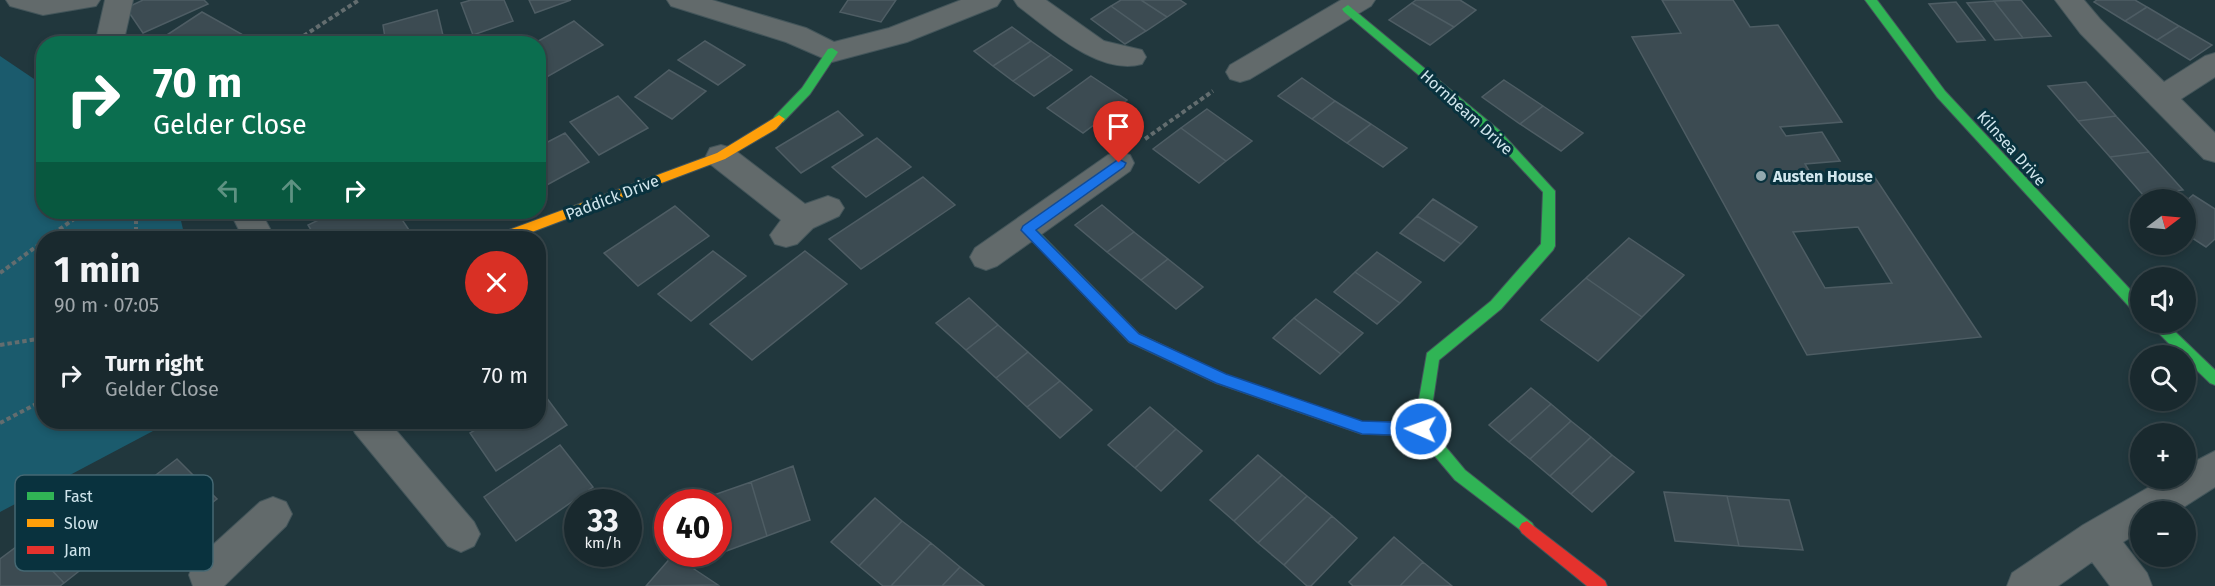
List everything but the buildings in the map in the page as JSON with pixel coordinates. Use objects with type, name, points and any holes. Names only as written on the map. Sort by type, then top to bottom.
[{"type":"street","points":[[20,0],[43,6],[86,0]]},
{"type":"street","points":[[111,36],[119,0]]},
{"type":"street","points":[[686,1],[796,35],[832,52],[897,35],[987,0]]},
{"type":"street","points":[[1028,0],[1095,49],[1132,57]]},
{"type":"street","name":"Kilnsea Drive","points":[[1871,0],[1941,94],[2130,298]]},
{"type":"street","points":[[2069,0],[2090,26],[2215,151]]},
{"type":"street","points":[[1240,72],[1354,5]]},
{"type":"street","name":"Hornbeam Drive","points":[[1354,5],[1495,133],[1549,191],[1548,246],[1496,305],[1432,357],[1421,429]]},
{"type":"street","name":"Paddick Drive","points":[[522,231],[721,156],[772,126],[806,91],[832,52]]},
{"type":"street","points":[[2162,98],[2215,63]]},
{"type":"street","points":[[721,156],[806,221]]},
{"type":"street","points":[[986,257],[1028,230],[1119,163]]},
{"type":"street","points":[[1028,230],[1134,338],[1221,379],[1362,428],[1421,429],[1460,475],[1599,586]]},
{"type":"street","points":[[2167,333],[2215,379]]},
{"type":"street","points":[[374,429],[461,534]]},
{"type":"street","points":[[2160,501],[2215,467]]},
{"type":"street","points":[[206,582],[273,514]]},
{"type":"street","points":[[2026,586],[2096,537],[2130,519]]},
{"type":"street","points":[[2096,537],[2133,586]]},
{"type":"path","points":[[303,36],[359,0]]},
{"type":"path","points":[[1119,163],[1149,135],[1240,72]]},
{"type":"path","points":[[58,231],[74,219]]},
{"type":"path","points":[[0,273],[36,247]]},
{"type":"path","points":[[0,345],[36,339]]},
{"type":"path","points":[[0,423],[36,404]]},
{"type":"shaded area","points":[[0,56],[36,80],[36,219],[181,219],[183,231],[36,231],[36,429],[157,429],[70,475],[15,475],[15,504],[0,512]]},
{"type":"traffic: fast","points":[[1871,0],[1941,94],[2130,298]]},
{"type":"traffic: fast","points":[[1348,9],[1495,133],[1549,191],[1548,246],[1496,305],[1432,357],[1421,429],[1460,475],[1527,528]]},
{"type":"traffic: fast","points":[[779,119],[806,91],[832,52]]},
{"type":"traffic: fast","points":[[1028,230],[1134,338],[1221,379],[1362,428],[1421,429]]},
{"type":"traffic: fast","points":[[2167,333],[2215,379]]},
{"type":"traffic: slow","points":[[522,231],[721,156],[772,126],[779,119]]},
{"type":"traffic: jam","points":[[1527,528],[1599,586]]},
{"type":"place","name":"Austen House","points":[[1761,176]]},
{"type":"route","points":[[1119,163],[1028,230],[1134,338],[1221,379],[1362,428],[1421,429]]}]
